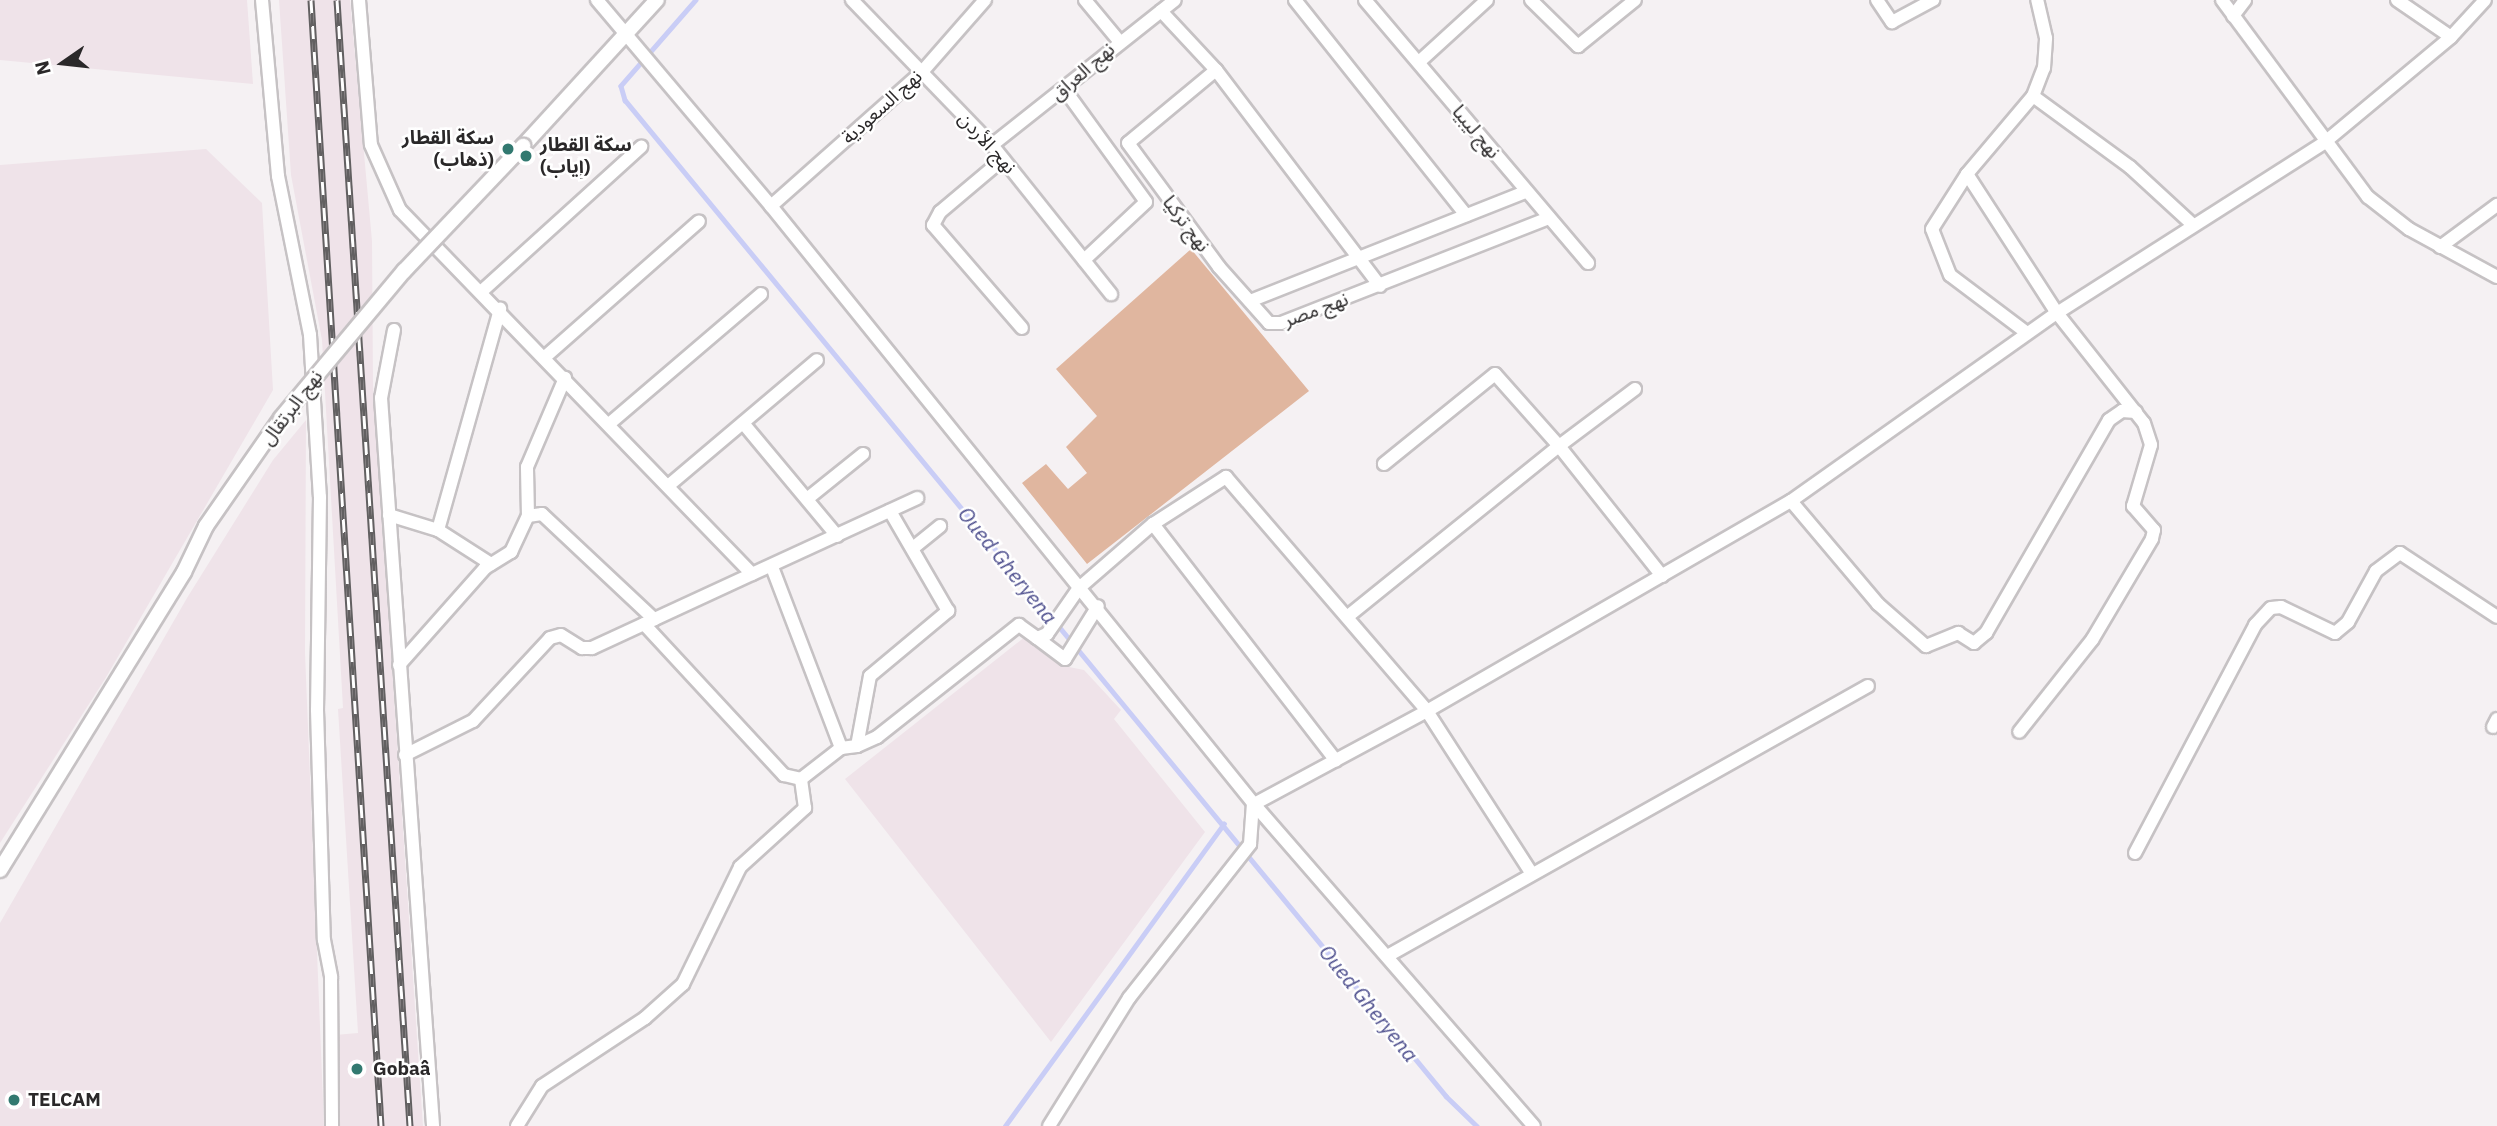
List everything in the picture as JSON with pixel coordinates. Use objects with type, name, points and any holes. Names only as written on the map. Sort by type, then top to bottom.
[{"type":"street","points":[[262,0],[273,143],[310,335],[320,497],[316,683],[324,940],[331,977],[332,1126]]},
{"type":"street","points":[[359,0],[371,145],[387,187],[421,234],[482,291],[752,574]]},
{"type":"street","points":[[597,0],[771,206],[1079,588],[1098,606],[1403,980],[1534,1126]]},
{"type":"street","name":"نهج البرتقال","points":[[0,870],[184,572],[206,526],[281,418],[404,271],[628,37],[657,0]]},
{"type":"street","name":"نهج الأردن","points":[[852,0],[992,145],[1111,294]]},
{"type":"street","name":"نهج السعودية","points":[[771,206],[921,73],[985,0]]},
{"type":"street","points":[[1085,0],[1119,41]]},
{"type":"street","name":"نهج العراق","points":[[992,145],[1065,90],[1119,41],[1175,0]]},
{"type":"street","points":[[1295,0],[1466,215]]},
{"type":"street","name":"نهج ليبيا","points":[[1365,0],[1587,263]]},
{"type":"street","points":[[1419,62],[1487,0]]},
{"type":"street","points":[[1531,0],[1578,46],[1635,0]]},
{"type":"street","points":[[1877,0],[1892,22],[1933,0]]},
{"type":"street","points":[[2027,334],[1967,292],[1937,254],[1932,229],[1967,174],[2033,96],[2044,68],[2046,37],[2038,0]]},
{"type":"street","points":[[2222,0],[2368,197],[2440,247],[2497,277]]},
{"type":"street","points":[[2233,16],[2245,0]]},
{"type":"street","points":[[2397,0],[2451,37]]},
{"type":"street","points":[[1256,803],[1427,711],[1791,501],[2057,313],[2192,224],[2325,142],[2451,37],[2485,0]]},
{"type":"street","points":[[1161,11],[1216,70],[1380,286]]},
{"type":"street","name":"نهج تركيا","points":[[1216,70],[1128,142],[1250,301]]},
{"type":"street","points":[[1065,90],[1146,202],[1084,260]]},
{"type":"street","points":[[2033,96],[2130,167],[2192,224]]},
{"type":"street","points":[[482,291],[641,147]]},
{"type":"street","points":[[1003,159],[940,212],[933,225],[1022,328]]},
{"type":"street","points":[[1967,174],[2057,313],[2136,412],[2151,445],[2133,506],[2154,530],[2152,540],[2092,640],[2019,732]]},
{"type":"street","name":"نهج مصر","points":[[1526,192],[1250,301],[1275,324],[1380,286],[1549,218]]},
{"type":"street","points":[[2440,247],[2497,205]]},
{"type":"street","points":[[545,357],[699,221]]},
{"type":"street","points":[[609,424],[761,294]]},
{"type":"street","points":[[438,530],[499,309]]},
{"type":"street","points":[[394,330],[381,398],[433,1126]]},
{"type":"street","points":[[668,486],[817,360]]},
{"type":"street","points":[[1384,464],[1495,374],[1559,446],[1662,576]]},
{"type":"street","points":[[399,665],[491,564],[509,556],[528,516],[527,467],[565,378]]},
{"type":"street","points":[[1348,617],[1635,388]]},
{"type":"street","points":[[1791,501],[1878,604],[1926,646],[1958,633],[1974,643],[1986,633],[2109,420],[2122,411],[2136,412]]},
{"type":"street","points":[[743,423],[837,536]]},
{"type":"street","points":[[807,499],[863,454]]},
{"type":"street","points":[[1042,636],[1079,588],[1153,524],[1226,477],[1427,711],[1532,874]]},
{"type":"street","points":[[405,755],[473,721],[550,638],[561,635],[592,648],[917,498]]},
{"type":"street","points":[[857,746],[870,676],[948,611],[890,511]]},
{"type":"street","points":[[528,516],[542,514],[649,621],[784,775],[801,779]]},
{"type":"street","points":[[389,515],[438,530],[491,564]]},
{"type":"street","points":[[1153,524],[1336,761]]},
{"type":"street","points":[[913,548],[940,526]]},
{"type":"street","points":[[2135,853],[2255,625],[2271,608],[2281,607],[2335,633],[2348,622],[2376,571],[2400,553],[2497,617]]},
{"type":"street","points":[[772,567],[841,748]]},
{"type":"street","points":[[801,779],[841,748],[857,746],[877,737],[1012,629],[1026,625],[1042,636],[1065,659],[1098,606]]},
{"type":"street","points":[[1391,954],[1868,686]]},
{"type":"street","points":[[517,1126],[542,1086],[645,1018],[682,985],[740,867],[804,808],[801,779]]},
{"type":"street","points":[[1049,1126],[1129,998],[1250,844],[1256,803]]},
{"type":"shaded area","points":[[0,0],[247,0],[253,84],[0,60]]},
{"type":"shaded area","points":[[279,0],[350,0],[372,241],[373,385],[423,1126],[340,1126],[335,1035],[358,1033],[338,709],[343,708],[322,340],[291,175]]},
{"type":"shaded area","points":[[206,149],[262,203],[273,390],[105,679],[0,843],[0,165]]},
{"type":"shaded area","points":[[1191,249],[1309,391],[1087,564],[1022,483],[1046,464],[1068,489],[1087,473],[1066,447],[1097,416],[1056,369]]},
{"type":"shaded area","points":[[306,420],[305,653],[324,1126],[0,1126],[0,923],[187,598],[273,460]]},
{"type":"shaded area","points":[[1026,636],[1059,665],[1084,670],[1121,710],[1114,719],[1205,832],[1051,1042],[845,779]]},
{"type":"waterway","name":"Oued Gheryena","points":[[696,0],[621,86],[625,100],[1446,1096],[1477,1126]]},
{"type":"waterway","points":[[1005,1126],[1224,824]]},
{"type":"railway","points":[[311,0],[381,1126]]},
{"type":"railway","points":[[337,0],[410,1126]]},
{"type":"place","name":"سكة القطار (ذهاب)","points":[[508,149]]},
{"type":"place","name":"سكة القطار (إياب)","points":[[526,156]]},
{"type":"place","name":"Gobaâ","points":[[357,1069]]},
{"type":"place","name":"TELCAM","points":[[14,1100]]}]
